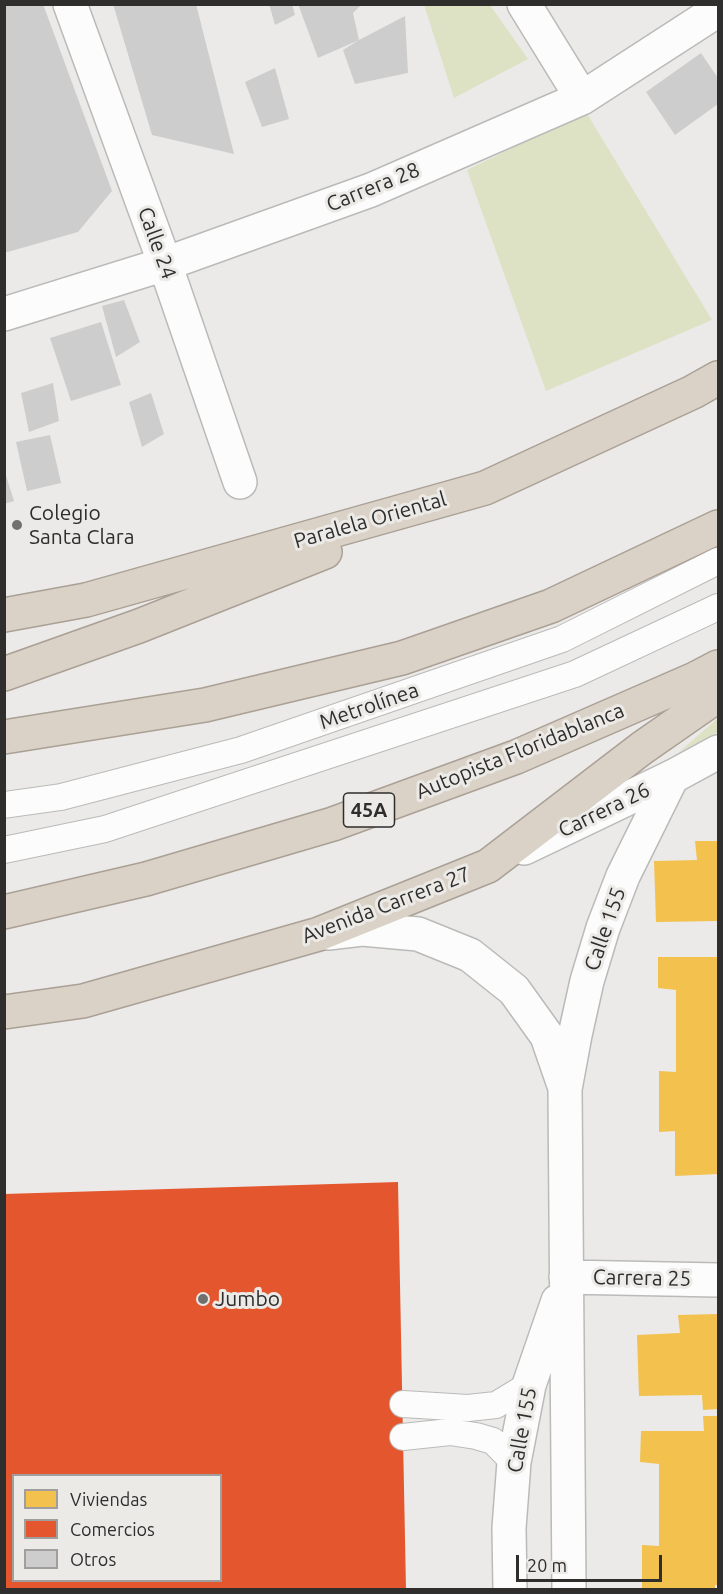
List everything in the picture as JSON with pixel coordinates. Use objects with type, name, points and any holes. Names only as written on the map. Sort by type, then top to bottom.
[{"type":"highway","name":"Paralela Oriental","points":[[4,615],[86,600],[485,488],[693,392],[718,378]]},
{"type":"highway","points":[[4,674],[139,627],[485,488]]},
{"type":"highway","points":[[4,737],[205,705],[402,658],[551,606],[718,527]]},
{"type":"highway","name":"Autopista Floridablanca","points":[[4,912],[146,879],[333,824],[516,757],[718,667]]},
{"type":"highway","name":"Avenida Carrera 27","points":[[4,1012],[83,1001],[320,934],[488,866],[642,748],[718,694]]},
{"type":"highway","points":[[4,1030],[83,1001]]},
{"type":"street","name":"Calle 24","points":[[70,4],[165,264],[240,482]]},
{"type":"street","points":[[524,4],[582,98]]},
{"type":"street","name":"Carrera 28","points":[[4,314],[165,264],[371,190],[582,98],[718,10]]},
{"type":"street","name":"Carrera 26","points":[[488,866],[672,777],[718,752]]},
{"type":"street","name":"Calle 155","points":[[569,1590],[565,1089],[587,981],[603,928],[623,876],[672,777]]},
{"type":"street","name":"Calle 155","points":[[320,934],[362,929],[418,934],[470,955],[514,990],[547,1036],[565,1089]]},
{"type":"street","name":"Calle 155","points":[[510,1590],[509,1528],[514,1462],[529,1385],[566,1277]]},
{"type":"street","name":"Carrera 25","points":[[566,1277],[718,1280]]},
{"type":"lane","name":"Metrolínea","points":[[4,805],[62,797],[241,750],[562,639],[718,561]]},
{"type":"lane","name":"Metrolínea","points":[[4,850],[105,829],[575,674],[718,607]]},
{"type":"lane","points":[[403,1404],[468,1408],[496,1405],[529,1385]]},
{"type":"lane","points":[[403,1437],[450,1432],[476,1436],[493,1442],[514,1462]]},
{"type":"green space","points":[[424,5],[490,5],[528,59],[454,98]]},
{"type":"green space","points":[[586,112],[712,320],[546,391],[467,170]]},
{"type":"green space","points":[[718,718],[718,732],[678,753]]},
{"type":"building: Viviendas","points":[[695,841],[718,841],[718,921],[656,922],[654,861],[697,860]]},
{"type":"building: Viviendas","points":[[658,957],[718,957],[718,1174],[675,1176],[675,1131],[659,1132],[659,1071],[676,1072],[676,990],[658,988]]},
{"type":"building: Viviendas","points":[[718,1314],[718,1409],[703,1410],[702,1395],[639,1396],[637,1335],[680,1333],[678,1315]]},
{"type":"building: Viviendas","points":[[703,1416],[718,1416],[718,1585],[715,1585],[715,1590],[642,1590],[642,1545],[659,1546],[659,1464],[640,1462],[641,1431],[704,1431]]},
{"type":"building: Comercios","name":"Jumbo","points":[[398,1182],[406,1590],[4,1590],[4,1194]]},
{"type":"building: Otros","points":[[4,4],[43,4],[112,191],[78,232],[4,253]]},
{"type":"building: Otros","points":[[113,4],[196,4],[234,154],[152,135]]},
{"type":"building: Otros","points":[[269,4],[292,4],[295,15],[275,25]]},
{"type":"building: Otros","points":[[298,4],[362,4],[353,13],[359,40],[318,58]]},
{"type":"building: Otros","points":[[405,16],[408,73],[355,84],[343,50]]},
{"type":"building: Otros","points":[[701,53],[718,78],[718,104],[675,135],[646,92]]},
{"type":"building: Otros","points":[[275,68],[289,119],[262,127],[245,82]]},
{"type":"building: Otros","points":[[124,300],[140,342],[116,357],[102,306]]},
{"type":"building: Otros","points":[[101,322],[121,385],[71,401],[50,338]]},
{"type":"building: Otros","points":[[53,383],[59,421],[29,432],[21,393]]},
{"type":"building: Otros","points":[[151,393],[164,434],[142,447],[129,402]]},
{"type":"building: Otros","points":[[50,435],[61,483],[27,491],[16,442]]},
{"type":"building: Otros","points":[[4,469],[14,501],[4,504]]},
{"type":"place","name":"Colegio Santa Clara","points":[[17,525]]},
{"type":"place","name":"Jumbo","points":[[203,1299]]}]
